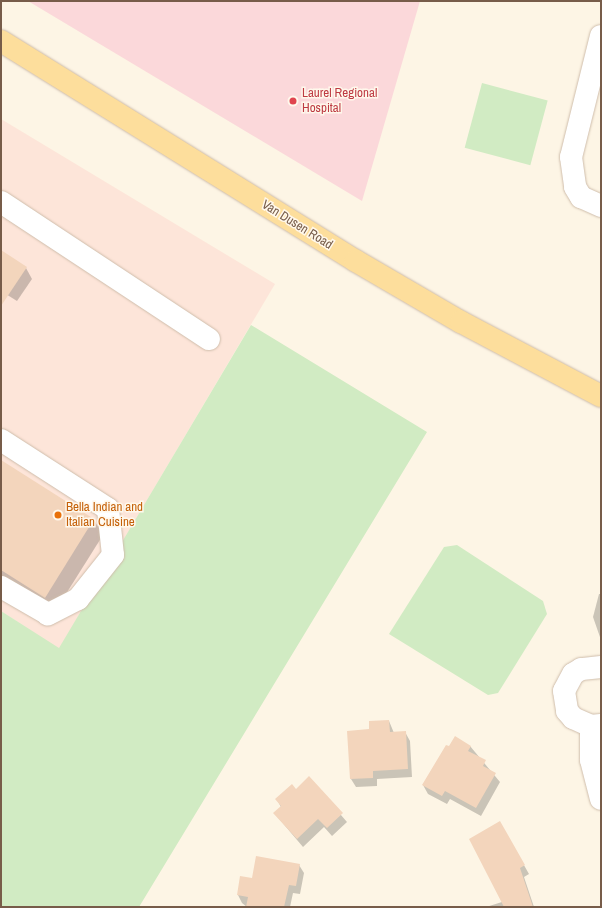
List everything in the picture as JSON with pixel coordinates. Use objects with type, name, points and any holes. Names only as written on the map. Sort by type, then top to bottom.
[{"type":"main road","name":"Van Dusen Road","points":[[1,41],[356,261],[460,322],[601,396]]},
{"type":"lane","points":[[601,36],[571,157],[575,188],[581,197],[601,206]]},
{"type":"lane","points":[[1,202],[209,339]]},
{"type":"lane","points":[[1,440],[108,509],[113,555],[78,598],[48,614],[1,587]]},
{"type":"lane","points":[[601,667],[581,669],[570,678],[564,692],[567,710],[573,718],[596,726],[591,760],[601,799]]},
{"type":"shaded area","name":"Laurel Regional Hospital","points":[[28,1],[420,1],[362,201]]},
{"type":"shaded area","points":[[1,119],[275,284],[59,649],[1,611]]},
{"type":"green space","points":[[482,83],[548,101],[530,165],[465,148]]},
{"type":"green space","points":[[251,325],[427,432],[139,907],[1,907],[1,611],[59,648]]},
{"type":"green space","points":[[457,545],[543,601],[547,614],[498,693],[488,695],[389,634],[444,547]]},
{"type":"building","points":[[1,250],[27,267],[1,306]]},
{"type":"building","points":[[1,460],[94,519],[45,598],[1,570]]},
{"type":"building","points":[[389,720],[390,732],[406,731],[408,769],[373,771],[373,778],[350,779],[347,731],[369,729],[369,721]]},
{"type":"building","points":[[455,736],[471,746],[468,751],[486,760],[483,766],[496,773],[476,808],[445,791],[442,796],[422,785],[446,745],[449,746]]},
{"type":"building","points":[[309,776],[343,813],[327,828],[318,819],[297,839],[273,813],[281,806],[275,799],[292,784],[296,789]]},
{"type":"building","points":[[500,821],[525,865],[520,868],[533,907],[504,907],[469,839]]},
{"type":"building","points":[[256,856],[300,864],[296,886],[289,885],[284,907],[246,907],[248,897],[237,895],[240,876],[252,878]]},
{"type":"place","name":"Laurel Regional Hospital","points":[[293,101]]},
{"type":"place","name":"Bella Indian and Italian Cuisine","points":[[58,515]]}]
